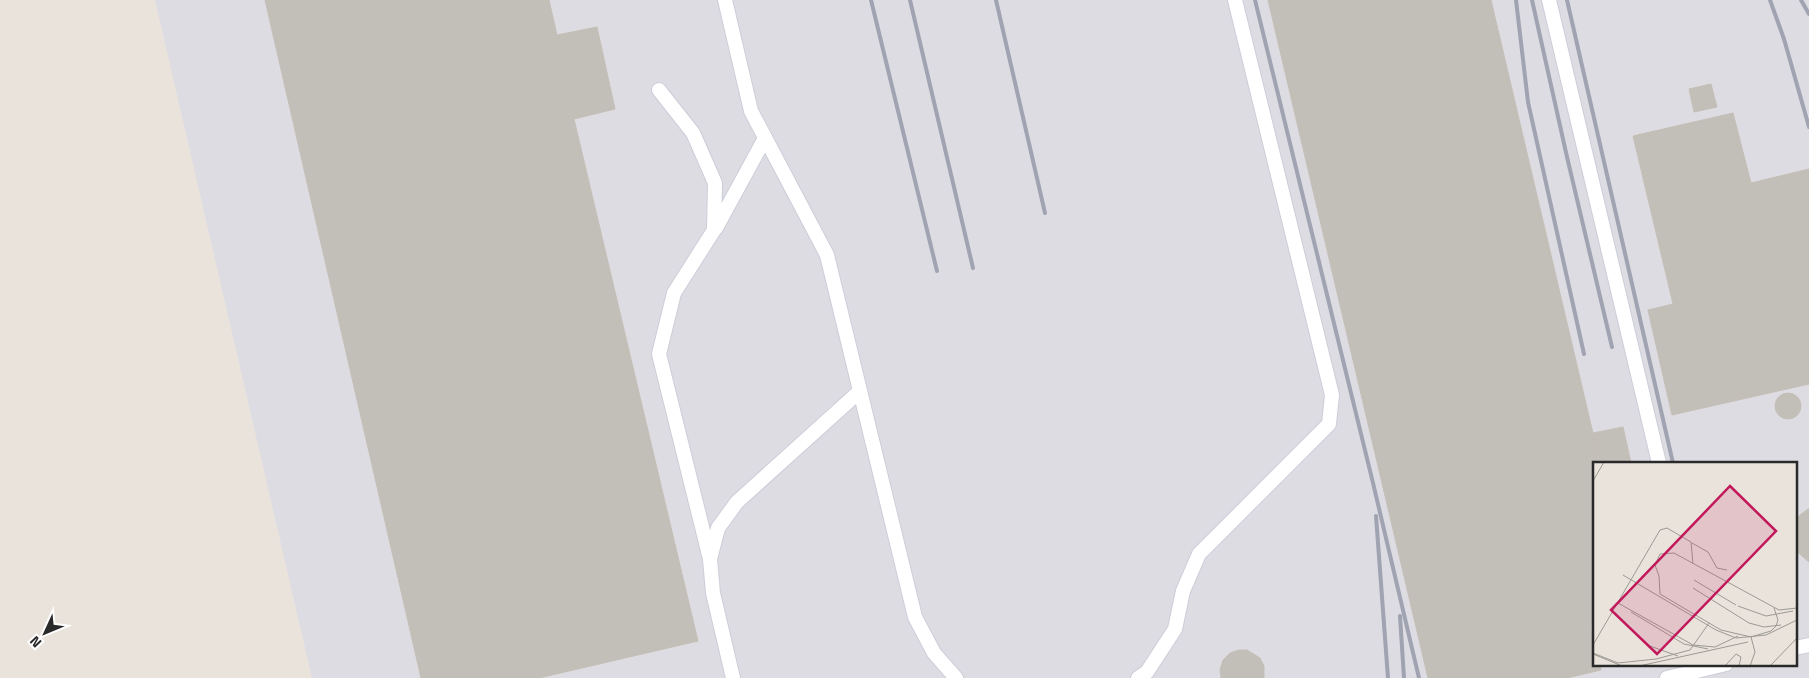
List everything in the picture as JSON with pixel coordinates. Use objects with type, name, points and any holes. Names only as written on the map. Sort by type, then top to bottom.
[{"type":"lane","points":[[725,0],[751,111],[827,255],[915,616],[934,653],[956,678]]},
{"type":"lane","points":[[1145,676],[1175,629],[1184,591],[1199,554],[1329,424],[1332,394],[1235,0]]},
{"type":"lane","points":[[1549,0],[1659,462]]},
{"type":"lane","points":[[658,90],[693,133],[715,183],[714,230]]},
{"type":"lane","points":[[733,678],[713,594],[710,559],[659,354],[674,293],[714,230],[765,138]]},
{"type":"lane","points":[[710,559],[718,528],[737,502],[860,391]]},
{"type":"lane","points":[[1796,648],[1809,645]]},
{"type":"lane","points":[[1667,678],[1708,666]]},
{"type":"shaded area","points":[[155,0],[1809,0],[1809,678],[312,678]]},
{"type":"building","points":[[265,0],[549,0],[557,35],[597,27],[615,109],[574,119],[698,641],[539,678],[421,678]]},
{"type":"building","points":[[1268,0],[1491,0],[1600,462],[1593,462],[1593,627],[1591,627],[1593,635],[1593,666],[1600,666],[1601,670],[1567,678],[1428,678]]},
{"type":"building","points":[[1711,84],[1717,107],[1694,112],[1689,89]]},
{"type":"building","points":[[1733,113],[1751,183],[1809,169],[1809,384],[1672,415],[1648,310],[1673,304],[1633,136]]},
{"type":"building","points":[[1788,393],[1797,397],[1801,406],[1797,415],[1788,419],[1779,415],[1775,406],[1779,397]]},
{"type":"building","points":[[1623,427],[1631,462],[1600,462],[1593,433]]},
{"type":"building","points":[[1809,509],[1809,562],[1796,551],[1796,520]]},
{"type":"building","points":[[1247,650],[1260,658],[1264,666],[1264,678],[1221,678],[1220,670],[1223,660],[1230,653]]},
{"type":"railway","points":[[871,0],[937,271]]},
{"type":"railway","points":[[910,0],[973,268]]},
{"type":"railway","points":[[996,0],[1045,213]]},
{"type":"railway","points":[[1255,0],[1419,678]]},
{"type":"railway","points":[[1516,0],[1528,102],[1584,354]]},
{"type":"railway","points":[[1532,0],[1612,347]]},
{"type":"railway","points":[[1567,0],[1673,462]]},
{"type":"railway","points":[[1770,0],[1784,39],[1809,127]]},
{"type":"railway","points":[[1801,0],[1809,14]]},
{"type":"railway","points":[[1376,516],[1388,678]]},
{"type":"railway","points":[[1400,616],[1404,678]]}]
